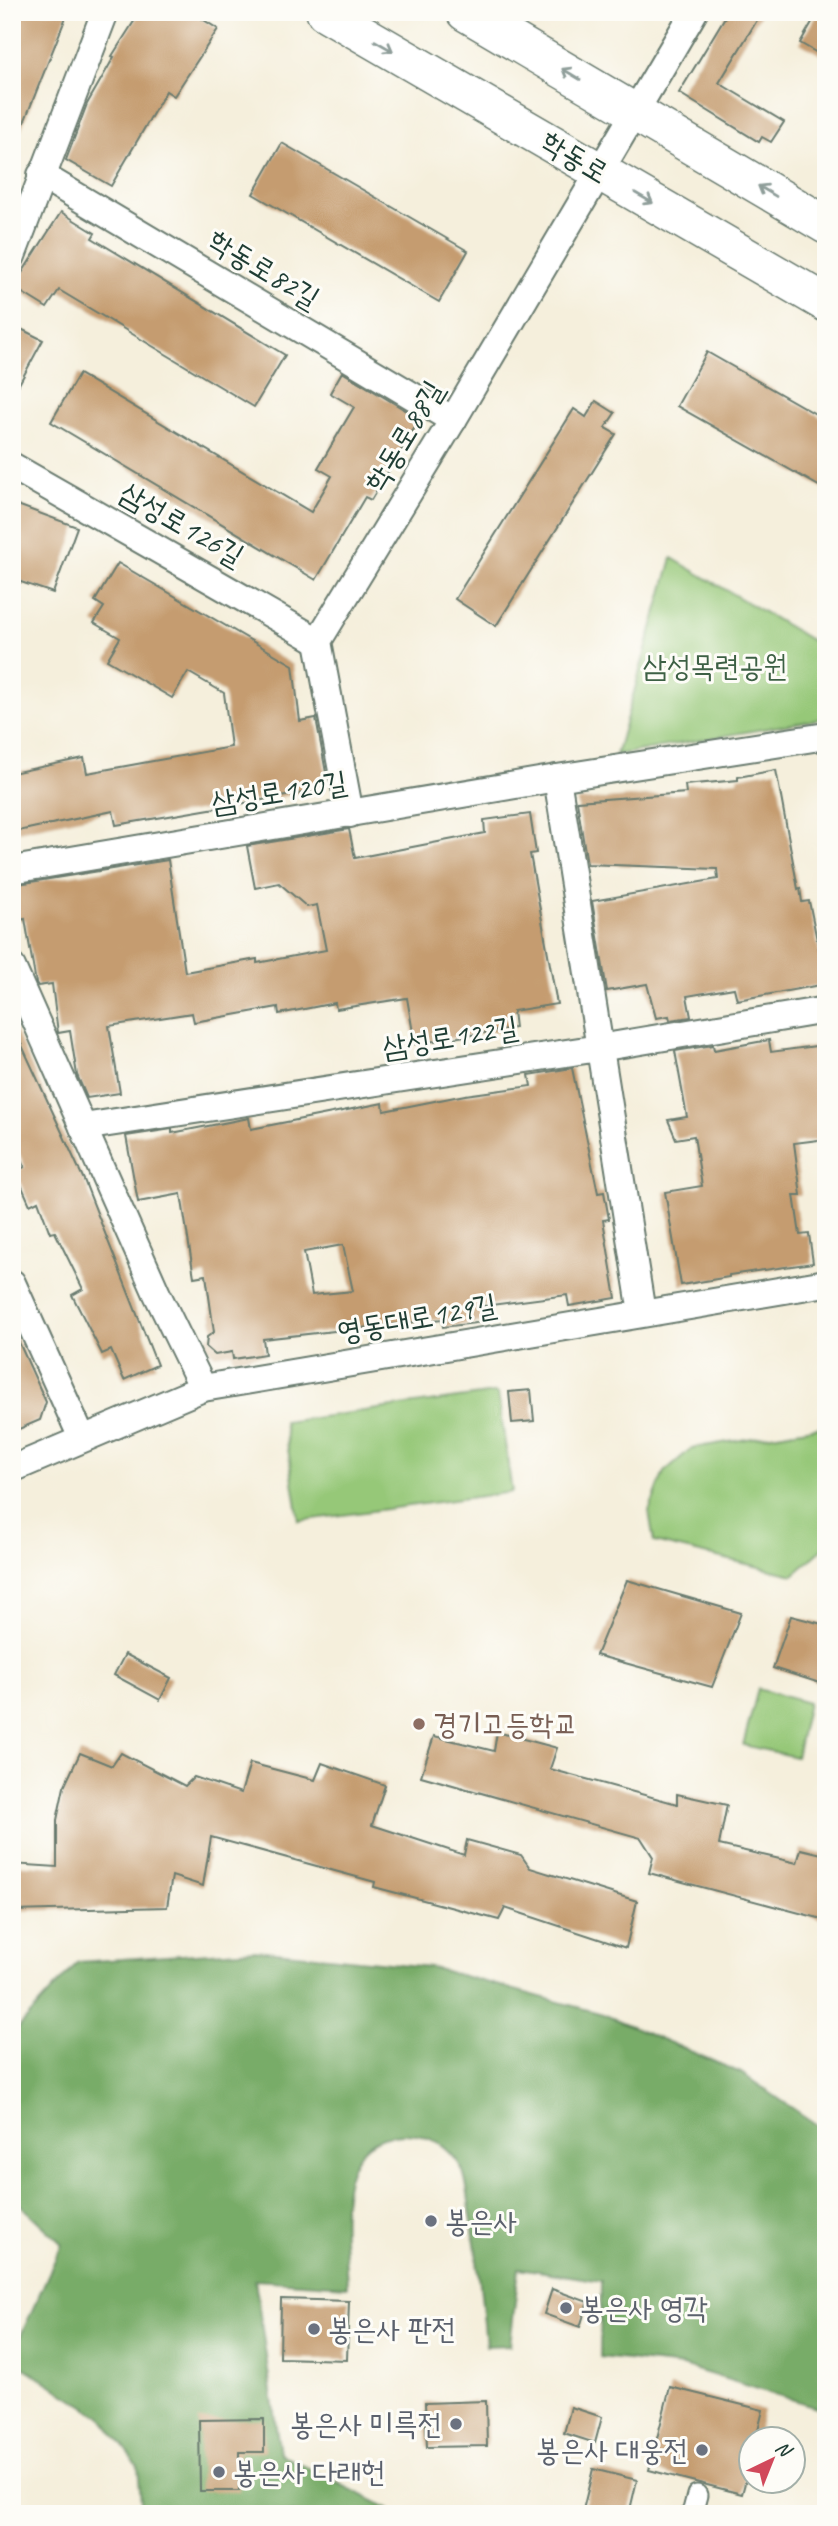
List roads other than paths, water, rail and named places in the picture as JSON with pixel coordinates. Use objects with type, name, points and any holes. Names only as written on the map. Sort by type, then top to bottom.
[{"type":"main road","name":"학동로","points":[[324,12],[826,303]]},
{"type":"main road","points":[[465,12],[826,225]]},
{"type":"street","points":[[12,256],[105,12]]},
{"type":"street","name":"학동로88길","points":[[318,641],[453,420],[694,12]]},
{"type":"street","name":"학동로82길","points":[[41,175],[453,420]]},
{"type":"street","name":"삼성로126길","points":[[12,466],[318,641]]},
{"type":"street","points":[[318,641],[350,814]]},
{"type":"street","name":"삼성로120길","points":[[12,870],[557,778],[826,736]]},
{"type":"street","points":[[557,778],[642,1314]]},
{"type":"street","points":[[12,967],[157,1294],[203,1388]]},
{"type":"street","name":"삼성로122길","points":[[83,1126],[599,1048],[826,1010]]},
{"type":"street","points":[[12,1283],[82,1438]]},
{"type":"street","name":"영동대로129길","points":[[12,1469],[203,1388],[826,1283]]},
{"type":"place","name":"경기고등학교","points":[[419,1724]]},
{"type":"place","name":"봉은사","points":[[431,2221]]},
{"type":"place","name":"봉은사 영각","points":[[566,2308]]},
{"type":"place","name":"봉은사 판전","points":[[314,2329]]},
{"type":"place","name":"봉은사 미륵전","points":[[456,2424]]},
{"type":"place","name":"봉은사 대웅전","points":[[702,2450]]},
{"type":"place","name":"봉은사 다래헌","points":[[219,2472]]},
{"type":"park label","name":"삼성목련공원","points":[[715,666]]}]
